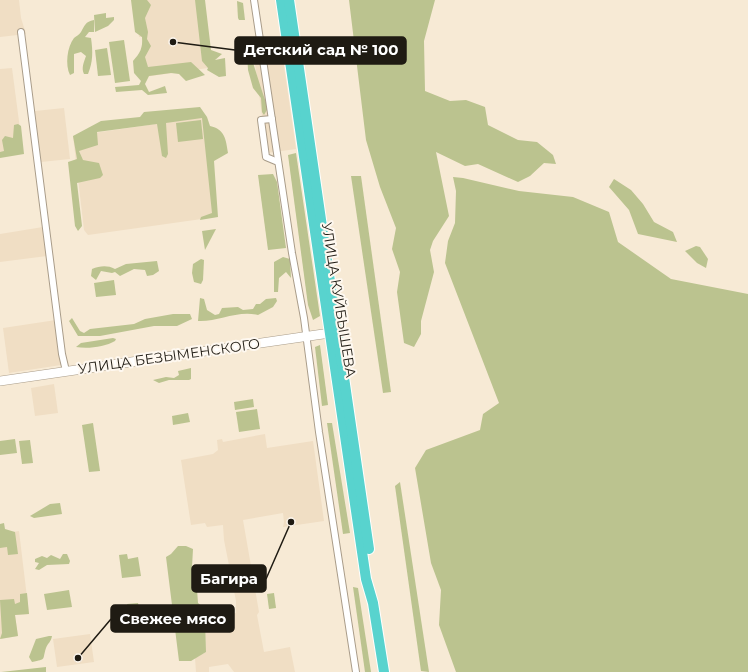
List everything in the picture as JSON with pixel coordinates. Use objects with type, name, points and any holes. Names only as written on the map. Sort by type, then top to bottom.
[{"type":"highway","name":"УЛИЦА КУЙБЫШЕВА","points":[[281,0],[373,577],[373,603],[384,672]]},
{"type":"highway","name":"УЛИЦА КУЙБЫШЕВА","points":[[289,0],[334,332]]},
{"type":"main road","name":"УЛИЦА БЕЗЫМЕНСКОГО","points":[[0,381],[334,332]]},
{"type":"street","points":[[254,0],[278,162],[307,336],[356,672]]},
{"type":"street","points":[[21,32],[61,347],[66,371]]},
{"type":"street","points":[[272,119],[261,120],[266,157],[278,162]]},
{"type":"shaded area","points":[[0,0],[19,0],[21,18],[26,34],[0,37]]},
{"type":"shaded area","points":[[135,0],[199,0],[208,68],[144,77],[141,48],[143,46],[142,37],[139,37]]},
{"type":"shaded area","points":[[282,52],[296,149],[267,153],[254,56]]},
{"type":"shaded area","points":[[12,68],[23,152],[0,155],[0,69]]},
{"type":"shaded area","points":[[64,108],[70,159],[41,162],[35,111]]},
{"type":"shaded area","points":[[204,117],[216,217],[88,235],[84,230],[73,136]]},
{"type":"shaded area","points":[[43,227],[47,256],[0,262],[0,234]]},
{"type":"shaded area","points":[[56,320],[61,365],[9,373],[3,328]]},
{"type":"shaded area","points":[[54,384],[58,413],[35,416],[31,388]]},
{"type":"shaded area","points":[[265,434],[267,448],[313,441],[324,521],[283,527],[283,513],[243,520],[259,612],[257,615],[264,652],[290,647],[295,672],[234,672],[228,664],[209,667],[209,672],[196,672],[195,658],[206,652],[205,617],[236,613],[236,601],[224,540],[223,525],[207,527],[205,523],[191,525],[181,460],[213,454],[218,450],[217,440],[222,439],[223,442]]},
{"type":"shaded area","points":[[19,531],[29,614],[15,615],[18,636],[0,639],[0,534]]},
{"type":"shaded area","points":[[90,634],[94,662],[57,667],[53,639]]},
{"type":"green space","points":[[131,0],[147,0],[151,5],[145,18],[148,32],[147,39],[151,46],[145,57],[148,67],[191,62],[205,75],[186,81],[179,74],[171,73],[149,76],[145,84],[149,92],[165,86],[167,93],[148,95],[142,90],[116,92],[115,87],[139,85],[141,81],[134,73],[133,61],[140,50],[142,37],[135,32]]},
{"type":"green space","points":[[195,0],[205,0],[211,50],[222,54],[215,60],[225,58],[226,76],[219,77],[207,70],[208,68],[202,61]]},
{"type":"green space","points":[[349,0],[435,0],[424,41],[425,91],[450,101],[466,100],[485,107],[488,125],[518,140],[537,142],[553,155],[556,164],[544,163],[530,176],[518,182],[478,164],[465,166],[436,152],[449,216],[433,241],[430,250],[434,272],[421,321],[421,334],[414,347],[404,343],[397,292],[400,272],[392,249],[396,228],[380,187],[366,140]]},
{"type":"green space","points":[[237,1],[243,3],[245,20],[239,20],[238,18]]},
{"type":"green space","points":[[106,13],[106,18],[114,17],[114,20],[108,26],[95,32],[94,15]]},
{"type":"green space","points":[[94,20],[94,32],[89,32],[85,37],[91,38],[92,61],[90,70],[88,74],[84,74],[83,65],[86,56],[81,52],[74,54],[74,73],[70,75],[67,61],[70,46],[74,38],[80,33],[86,24]]},
{"type":"green space","points":[[124,40],[130,81],[115,83],[109,42]]},
{"type":"green space","points":[[107,48],[111,75],[98,76],[95,50]]},
{"type":"green space","points":[[247,52],[250,53],[268,108],[264,115],[262,112],[261,98],[253,88],[248,70]]},
{"type":"green space","points":[[200,107],[207,117],[210,126],[215,127],[222,132],[228,153],[214,161],[218,217],[200,220],[201,217],[212,213],[202,118],[166,123],[168,154],[166,158],[162,156],[157,124],[97,132],[98,145],[79,151],[83,160],[99,163],[103,175],[100,178],[77,183],[82,226],[78,231],[75,226],[68,162],[77,159],[73,136],[101,121],[140,117],[144,112]]},
{"type":"green space","points":[[201,120],[203,139],[178,142],[176,123]]},
{"type":"green space","points":[[18,124],[21,126],[24,154],[0,158],[0,152],[4,151],[2,140],[5,136],[13,138],[14,125]]},
{"type":"green space","points":[[296,153],[320,316],[313,320],[308,305],[288,155]]},
{"type":"green space","points":[[273,174],[277,182],[286,248],[268,250],[258,175]]},
{"type":"green space","points":[[351,176],[361,176],[391,392],[383,393]]},
{"type":"green space","points":[[453,177],[519,191],[573,197],[609,212],[618,242],[671,279],[748,294],[748,672],[456,672],[439,625],[441,590],[431,563],[415,468],[426,450],[480,430],[483,414],[499,403],[445,263],[448,241],[455,223],[456,191]]},
{"type":"green space","points":[[614,179],[631,190],[643,204],[654,222],[673,232],[677,242],[638,234],[629,210],[609,187]]},
{"type":"green space","points":[[216,229],[205,250],[202,231]]},
{"type":"green space","points":[[696,246],[700,247],[708,259],[706,268],[697,263],[685,251]]},
{"type":"green space","points":[[283,257],[290,259],[291,278],[286,272],[279,278],[278,292],[274,292],[274,262]]},
{"type":"green space","points":[[201,259],[204,260],[203,280],[201,284],[194,282],[192,273],[193,264]]},
{"type":"green space","points":[[157,261],[159,271],[153,275],[147,276],[145,270],[134,269],[120,276],[115,272],[112,273],[101,271],[96,280],[91,276],[92,269],[98,267],[106,266],[115,269],[126,264]]},
{"type":"green space","points":[[114,280],[116,295],[96,297],[94,283]]},
{"type":"green space","points":[[200,298],[204,299],[207,310],[215,315],[219,314],[222,308],[238,307],[243,310],[253,309],[256,304],[260,304],[266,299],[276,298],[277,301],[273,307],[258,315],[243,314],[213,320],[198,321]]},
{"type":"green space","points":[[173,314],[190,314],[192,319],[177,326],[154,326],[100,336],[78,336],[69,321],[72,318],[80,331],[84,333],[90,329],[134,324],[145,319]]},
{"type":"green space","points":[[113,338],[116,339],[115,341],[101,346],[91,348],[76,347],[81,343]]},
{"type":"green space","points":[[320,345],[328,405],[322,406],[315,347]]},
{"type":"green space","points":[[191,368],[191,379],[189,380],[169,380],[159,383],[153,380],[166,377],[174,378],[179,375],[178,371]]},
{"type":"green space","points":[[253,399],[254,407],[235,410],[234,402]]},
{"type":"green space","points":[[257,409],[260,429],[239,432],[236,412]]},
{"type":"green space","points":[[188,413],[190,422],[173,425],[172,416]]},
{"type":"green space","points":[[93,423],[100,471],[89,472],[82,425]]},
{"type":"green space","points":[[327,423],[332,423],[350,533],[343,534]]},
{"type":"green space","points":[[15,439],[17,453],[0,455],[0,441]]},
{"type":"green space","points":[[30,440],[33,463],[22,464],[19,441]]},
{"type":"green space","points":[[400,482],[429,672],[421,671],[395,486]]},
{"type":"green space","points":[[60,503],[62,514],[34,518],[30,516],[50,504]]},
{"type":"green space","points":[[4,523],[5,529],[15,532],[18,554],[8,555],[7,547],[0,548],[0,524]]},
{"type":"green space","points":[[178,546],[186,546],[193,549],[192,567],[200,581],[200,586],[197,589],[198,603],[203,607],[199,613],[205,617],[206,652],[191,661],[179,661],[166,557]]},
{"type":"green space","points":[[63,554],[67,554],[70,561],[69,564],[47,565],[39,570],[35,569],[39,563],[35,562],[35,559],[42,556],[47,558],[51,555],[60,559]]},
{"type":"green space","points":[[127,554],[128,559],[138,557],[141,576],[122,578],[119,555]]},
{"type":"green space","points":[[353,587],[358,588],[371,672],[365,672]]},
{"type":"green space","points":[[69,590],[72,607],[47,610],[44,594]]},
{"type":"green space","points":[[27,593],[29,614],[15,615],[18,636],[0,639],[2,633],[0,600],[14,599],[15,604],[20,602],[20,594]]},
{"type":"green space","points":[[274,593],[276,608],[269,609],[267,594]]},
{"type":"green space","points":[[138,603],[139,607],[147,606],[150,626],[131,629],[127,604]]},
{"type":"green space","points":[[52,636],[43,658],[32,662],[29,657],[36,639]]},
{"type":"green space","points":[[46,667],[46,672],[1,672]]},
{"type":"place","name":"Детский сад № 100","points":[[173,42]]},
{"type":"place","name":"Багира","points":[[291,522]]},
{"type":"place","name":"Свежее мясо","points":[[78,658]]}]
